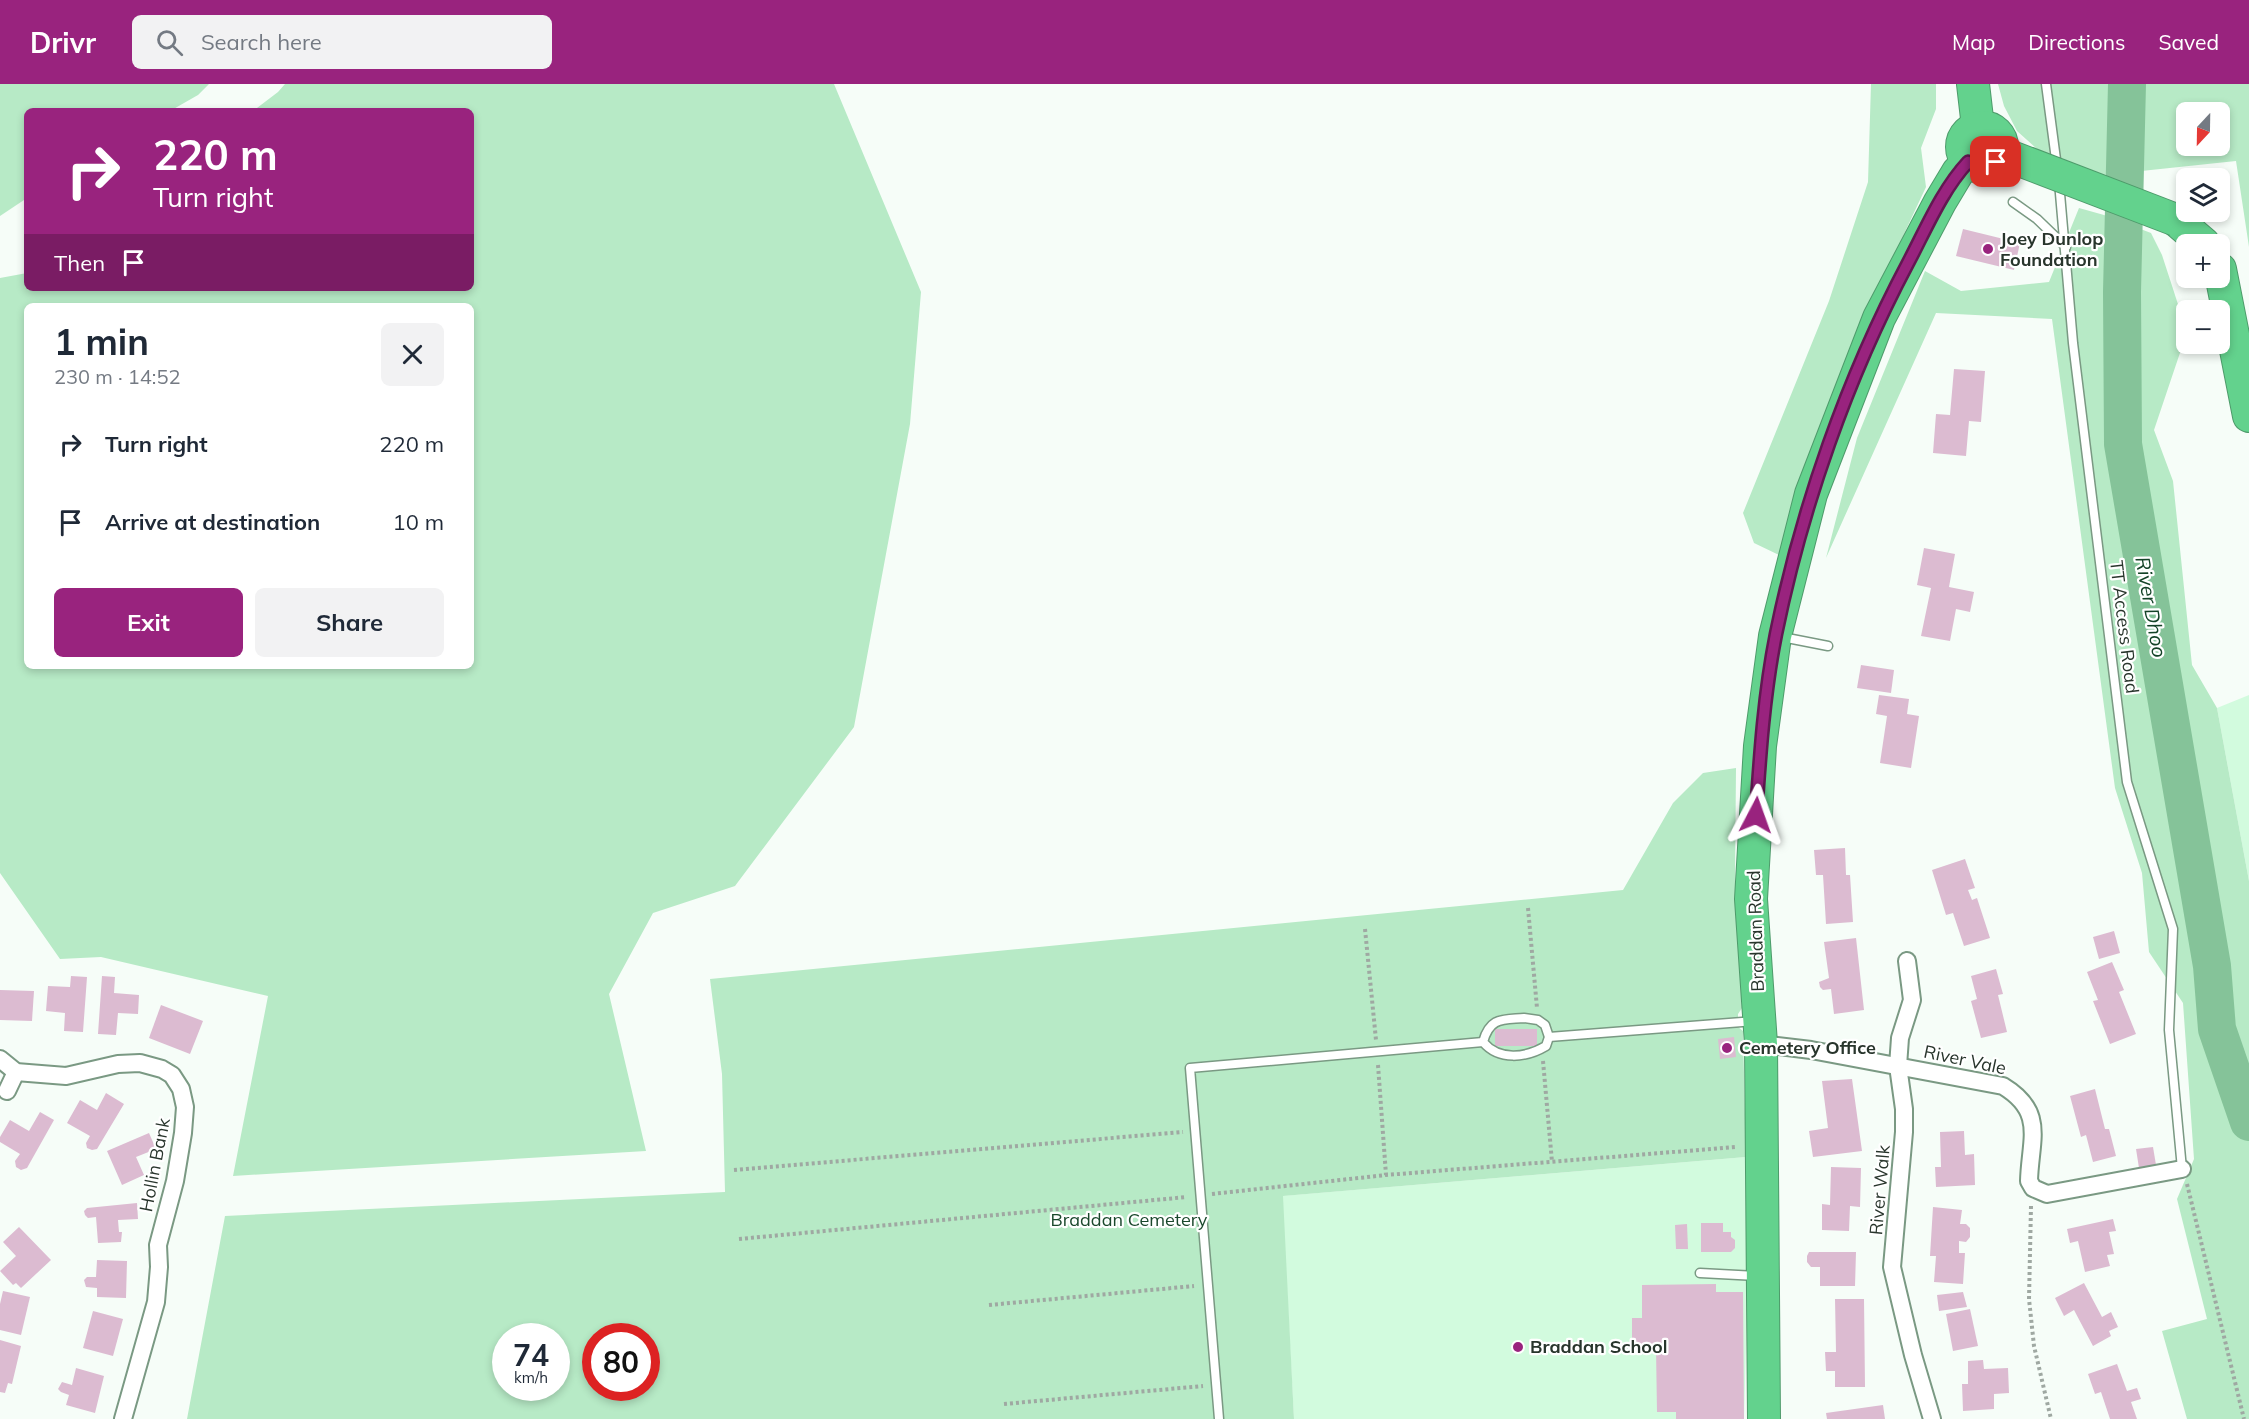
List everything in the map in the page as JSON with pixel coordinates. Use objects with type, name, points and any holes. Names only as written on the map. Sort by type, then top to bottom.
[{"type":"highway","points":[[1973,84],[1978,127]]},
{"type":"highway","points":[[2005,154],[1987,167],[1977,167],[1968,162],[1961,146],[1964,137],[1970,131],[1978,127],[1988,128],[1997,134],[2005,154],[2176,220],[2192,234]]},
{"type":"highway","name":"Braddan Road","points":[[1764,1419],[1760,1033],[1751,899],[1760,746],[1775,636],[1811,494],[1879,318],[1940,202],[1958,172],[1968,162]]},
{"type":"highway","points":[[2224,288],[2249,416]]},
{"type":"street","name":"River Walk","points":[[1908,961],[1912,1000],[1900,1038],[1898,1066],[1904,1109],[1904,1132],[1892,1267],[1913,1355],[1932,1419]]},
{"type":"street","name":"River Vale","points":[[1760,1033],[1811,1050],[2003,1086],[2024,1102],[2031,1116],[2034,1131],[2029,1181],[2039,1192]]},
{"type":"street","points":[[0,1059],[16,1072],[7,1091]]},
{"type":"street","name":"Hollin Bank","points":[[16,1072],[66,1076],[118,1064],[140,1063],[162,1069],[172,1075],[181,1089],[184,1107],[183,1133],[175,1181],[158,1245],[156,1302],[123,1419]]},
{"type":"street","points":[[2039,1192],[2047,1194],[2182,1169]]},
{"type":"lane","name":"TT Access Road","points":[[2046,84],[2066,247],[2073,343],[2127,782],[2173,929],[2169,1030],[2182,1169]]},
{"type":"lane","points":[[2013,202],[2037,219],[2066,247]]},
{"type":"lane","points":[[1775,636],[1828,646]]},
{"type":"lane","points":[[1524,1018],[1538,1020],[1545,1025],[1549,1037],[1546,1047],[1531,1055],[1500,1055],[1490,1050],[1483,1042],[1486,1030],[1497,1020],[1524,1018]]},
{"type":"lane","points":[[1549,1037],[1760,1033]]},
{"type":"lane","points":[[1219,1419],[1190,1068],[1483,1042]]},
{"type":"lane","points":[[1700,1274],[1762,1276]]},
{"type":"path","points":[[1528,908],[1538,1020]]},
{"type":"path","points":[[1365,929],[1386,1175]]},
{"type":"path","points":[[1542,1049],[1552,1162]]},
{"type":"path","points":[[734,1170],[1196,1131]]},
{"type":"path","points":[[739,1239],[1200,1196],[1386,1175],[1761,1146]]},
{"type":"path","points":[[2182,1169],[2195,1212],[2244,1419]]},
{"type":"path","points":[[2039,1192],[2031,1205],[2029,1299],[2034,1346],[2051,1419]]},
{"type":"path","points":[[989,1305],[1208,1285]]},
{"type":"path","points":[[1004,1404],[1216,1384]]},
{"type":"shaded area","points":[[2249,695],[2249,881],[2217,708]]},
{"type":"shaded area","name":"Braddan School","points":[[1746,1157],[1748,1276],[1744,1419],[1294,1419],[1282,1196]]},
{"type":"green space","points":[[0,84],[209,84],[198,95],[175,108],[24,108],[24,200],[0,216]]},
{"type":"green space","points":[[285,84],[834,84],[921,292],[910,424],[854,727],[735,886],[653,913],[609,994],[646,1151],[233,1176],[268,996],[101,957],[60,959],[0,873],[0,278],[24,274],[24,291],[474,291],[474,108],[257,108]]},
{"type":"green space","points":[[1871,84],[1936,84],[1936,109],[1921,148],[1926,187],[1859,330],[1779,555],[1754,543],[1743,513],[1829,301],[1868,182]]},
{"type":"green space","points":[[1998,84],[2249,84],[2249,247],[2236,161],[2094,176],[2063,164],[2037,149],[2017,131],[2004,106]]},
{"type":"green space","points":[[2079,208],[2151,233],[2162,255],[2177,300],[2176,354],[2180,354],[2154,430],[2173,481],[2192,665],[2217,708],[2249,881],[2249,1419],[2187,1419],[2162,1331],[2207,1319],[2177,1199],[2194,1159],[2183,1003],[2149,952],[2142,873],[2115,788],[2052,319],[1936,313],[1826,558],[1857,438],[1925,271],[1961,291],[2049,282]]},
{"type":"green space","name":"Braddan Cemetery","points":[[1736,768],[1735,879],[1742,1008],[1738,1014],[1738,1027],[1743,1031],[1746,1157],[1283,1196],[1294,1419],[187,1419],[225,1216],[725,1192],[722,1074],[710,979],[1623,890],[1673,803],[1703,773]]},
{"type":"building","name":"Joey Dunlop Foundation","points":[[1963,229],[2020,243],[2014,270],[1956,256]]},
{"type":"building","points":[[1954,369],[1985,371],[1981,422],[1969,421],[1966,456],[1933,453],[1936,414],[1950,415]]},
{"type":"building","points":[[1924,548],[1955,554],[1949,587],[1974,592],[1970,612],[1956,609],[1950,641],[1921,636],[1931,588],[1917,585]]},
{"type":"building","points":[[1861,665],[1894,670],[1891,693],[1857,688]]},
{"type":"building","points":[[1879,695],[1909,699],[1907,714],[1919,716],[1911,768],[1880,763],[1887,716],[1876,714]]},
{"type":"building","points":[[1845,848],[1846,875],[1850,875],[1853,922],[1826,924],[1823,875],[1816,875],[1814,850]]},
{"type":"building","points":[[1965,859],[1975,888],[1968,890],[1972,900],[1977,898],[1990,938],[1964,946],[1953,913],[1946,915],[1932,870]]},
{"type":"building","points":[[2114,931],[2120,953],[2099,959],[2093,937]]},
{"type":"building","points":[[1856,938],[1864,1010],[1834,1014],[1831,989],[1823,990],[1819,982],[1829,978],[1824,942]]},
{"type":"building","points":[[2112,962],[2124,990],[2119,992],[2136,1034],[2110,1044],[2093,1001],[2098,1000],[2087,972]]},
{"type":"building","points":[[1996,969],[2003,994],[1998,995],[2007,1032],[1981,1038],[1971,1001],[1977,999],[1971,976]]},
{"type":"building","points":[[71,976],[87,977],[83,1032],[64,1031],[65,1013],[46,1011],[48,986],[70,987]]},
{"type":"building","points":[[102,976],[115,977],[114,993],[139,995],[138,1014],[118,1013],[116,1035],[98,1034]]},
{"type":"building","points":[[0,990],[34,991],[32,1021],[0,1020]]},
{"type":"building","points":[[161,1005],[203,1021],[190,1054],[149,1038]]},
{"type":"building","points":[[1495,1029],[1537,1029],[1537,1046],[1495,1046]]},
{"type":"building","name":"Cemetery Office","points":[[1734,1037],[1736,1057],[1720,1059],[1718,1039]]},
{"type":"building","points":[[1852,1079],[1862,1151],[1813,1157],[1809,1131],[1828,1128],[1822,1081]]},
{"type":"building","points":[[2095,1089],[2105,1129],[2109,1129],[2116,1156],[2093,1162],[2086,1135],[2081,1137],[2070,1096]]},
{"type":"building","points":[[106,1093],[124,1104],[97,1149],[92,1150],[87,1148],[86,1143],[90,1136],[67,1123],[80,1100],[97,1110]]},
{"type":"building","points":[[40,1112],[54,1120],[27,1168],[21,1170],[16,1167],[15,1161],[20,1154],[0,1142],[0,1137],[10,1120],[29,1131]]},
{"type":"building","points":[[1964,1131],[1965,1155],[1974,1154],[1975,1185],[1936,1187],[1935,1167],[1941,1167],[1940,1132]]},
{"type":"building","points":[[149,1133],[156,1149],[136,1157],[144,1175],[122,1185],[107,1151]]},
{"type":"building","points":[[2153,1147],[2156,1165],[2139,1168],[2136,1149]]},
{"type":"building","points":[[1831,1167],[1861,1168],[1860,1207],[1850,1206],[1849,1231],[1822,1230],[1822,1204],[1830,1205]]},
{"type":"building","points":[[137,1203],[138,1219],[118,1220],[119,1232],[122,1232],[121,1242],[98,1243],[96,1217],[88,1218],[84,1211],[87,1208]]},
{"type":"building","points":[[1933,1207],[1962,1210],[1960,1224],[1966,1224],[1970,1228],[1970,1237],[1966,1242],[1959,1241],[1959,1253],[1965,1253],[1963,1284],[1934,1282],[1936,1256],[1930,1256]]},
{"type":"building","points":[[2113,1219],[2116,1231],[2109,1232],[2114,1254],[2107,1255],[2110,1266],[2085,1272],[2078,1241],[2070,1243],[2067,1229]]},
{"type":"building","points":[[1701,1223],[1723,1223],[1723,1232],[1731,1232],[1731,1237],[1735,1240],[1735,1248],[1731,1252],[1701,1252]]},
{"type":"building","points":[[1687,1224],[1688,1249],[1676,1249],[1675,1225]]},
{"type":"building","points":[[19,1227],[51,1260],[21,1288],[16,1283],[13,1285],[0,1271],[16,1256],[3,1242]]},
{"type":"building","points":[[1809,1252],[1856,1252],[1855,1286],[1820,1286],[1820,1267],[1811,1267],[1807,1262]]},
{"type":"building","points":[[97,1260],[127,1261],[126,1298],[97,1297],[97,1288],[86,1287],[84,1280],[87,1277],[96,1277]]},
{"type":"building","points":[[2084,1283],[2102,1317],[2111,1312],[2118,1327],[2109,1331],[2111,1336],[2093,1346],[2074,1310],[2064,1316],[2055,1298]]},
{"type":"building","points":[[1716,1284],[1716,1292],[1743,1292],[1744,1419],[1676,1419],[1676,1412],[1657,1412],[1656,1348],[1632,1349],[1632,1318],[1642,1318],[1642,1285]]},
{"type":"building","points":[[3,1291],[30,1297],[21,1335],[0,1330],[0,1304]]},
{"type":"building","points":[[1963,1292],[1967,1307],[1939,1311],[1937,1295]]},
{"type":"building","points":[[1835,1299],[1864,1299],[1865,1387],[1835,1387],[1835,1371],[1826,1371],[1825,1352],[1836,1352]]},
{"type":"building","points":[[1970,1309],[1978,1346],[1953,1351],[1946,1314]]},
{"type":"building","points":[[93,1311],[123,1319],[113,1356],[83,1348]]},
{"type":"building","points":[[0,1340],[21,1346],[12,1384],[8,1383],[5,1393],[0,1392]]},
{"type":"building","points":[[1983,1360],[1984,1369],[2008,1368],[2009,1393],[1994,1394],[1994,1409],[1963,1411],[1962,1384],[1968,1384],[1968,1361]]},
{"type":"building","points":[[2117,1364],[2127,1391],[2137,1388],[2141,1399],[2131,1402],[2137,1419],[2110,1419],[2101,1392],[2095,1394],[2088,1374]]},
{"type":"building","points":[[76,1368],[104,1376],[95,1413],[66,1405],[69,1395],[58,1389],[62,1382],[72,1385]]},
{"type":"building","points":[[1883,1405],[1885,1419],[1827,1419],[1826,1413]]},
{"type":"waterway","name":"River Dhoo","points":[[2127,84],[2122,292],[2123,444],[2212,966],[2217,1029],[2249,1122]]},
{"type":"place","name":"Joey Dunlop Foundation","points":[[1988,249]]},
{"type":"place","name":"Cemetery Office","points":[[1727,1048]]},
{"type":"place","name":"Braddan School","points":[[1518,1347]]},
{"type":"route","points":[[1756,815],[1760,746],[1775,636],[1811,494],[1879,318],[1940,202],[1958,172],[1968,162],[1977,167],[1987,167],[1996,162]]}]
